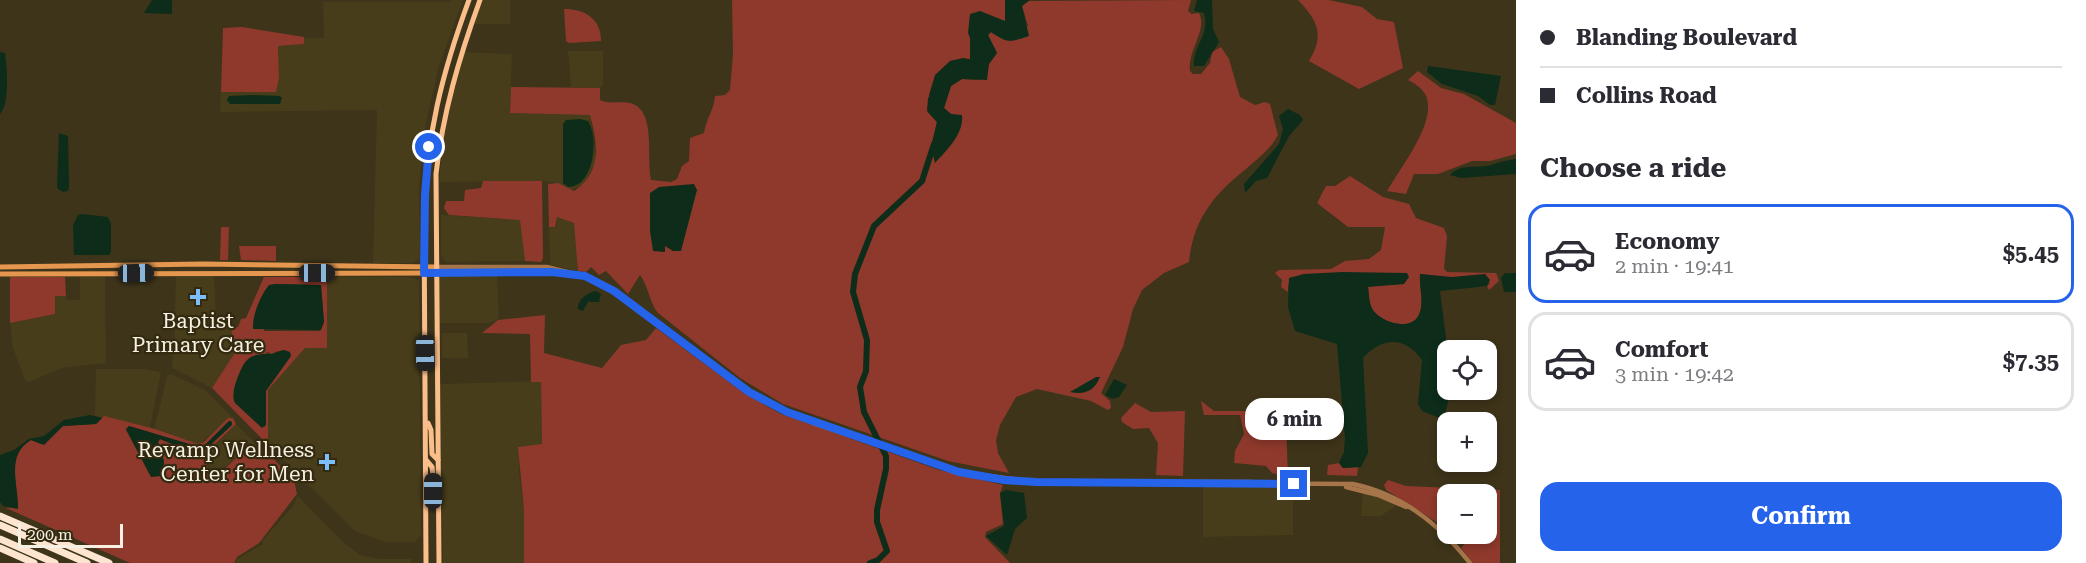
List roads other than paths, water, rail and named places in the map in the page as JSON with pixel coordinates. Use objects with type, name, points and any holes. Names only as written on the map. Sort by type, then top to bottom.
[{"type":"highway","points":[[0,516],[109,563]]},
{"type":"highway","points":[[0,525],[87,563]]},
{"type":"highway","points":[[0,539],[56,563]]},
{"type":"highway","points":[[0,548],[34,563]]},
{"type":"main road","points":[[426,563],[424,270],[426,174],[431,127],[442,79],[469,0]]},
{"type":"main road","points":[[439,563],[436,174],[443,119],[452,81],[480,0]]},
{"type":"main road","points":[[442,79],[452,81]]},
{"type":"main road","points":[[426,174],[436,174]]},
{"type":"main road","points":[[0,267],[203,264],[424,270]]},
{"type":"main road","points":[[0,274],[437,270]]},
{"type":"main road","points":[[426,418],[431,430],[432,454],[438,460]]},
{"type":"main road","points":[[426,459],[432,467],[433,491],[438,509]]},
{"type":"street","points":[[62,267],[75,273]]},
{"type":"street","points":[[437,270],[574,273],[614,291],[725,376],[761,399],[798,417],[959,472],[1004,480],[1329,484],[1378,493],[1416,512],[1443,532],[1470,563]]},
{"type":"waterway","points":[[970,65],[973,61],[973,37]]},
{"type":"waterway","points":[[931,99],[930,110],[938,119]]},
{"type":"waterway","points":[[870,563],[878,560],[887,551],[877,522],[886,456],[864,412],[860,387],[866,371],[867,340],[853,292],[855,274],[874,226],[922,181],[934,144]]},
{"type":"place","name":"Baptist Primary Care","points":[[198,297]]},
{"type":"place","name":"Revamp Wellness Center for Men","points":[[327,462]]}]
